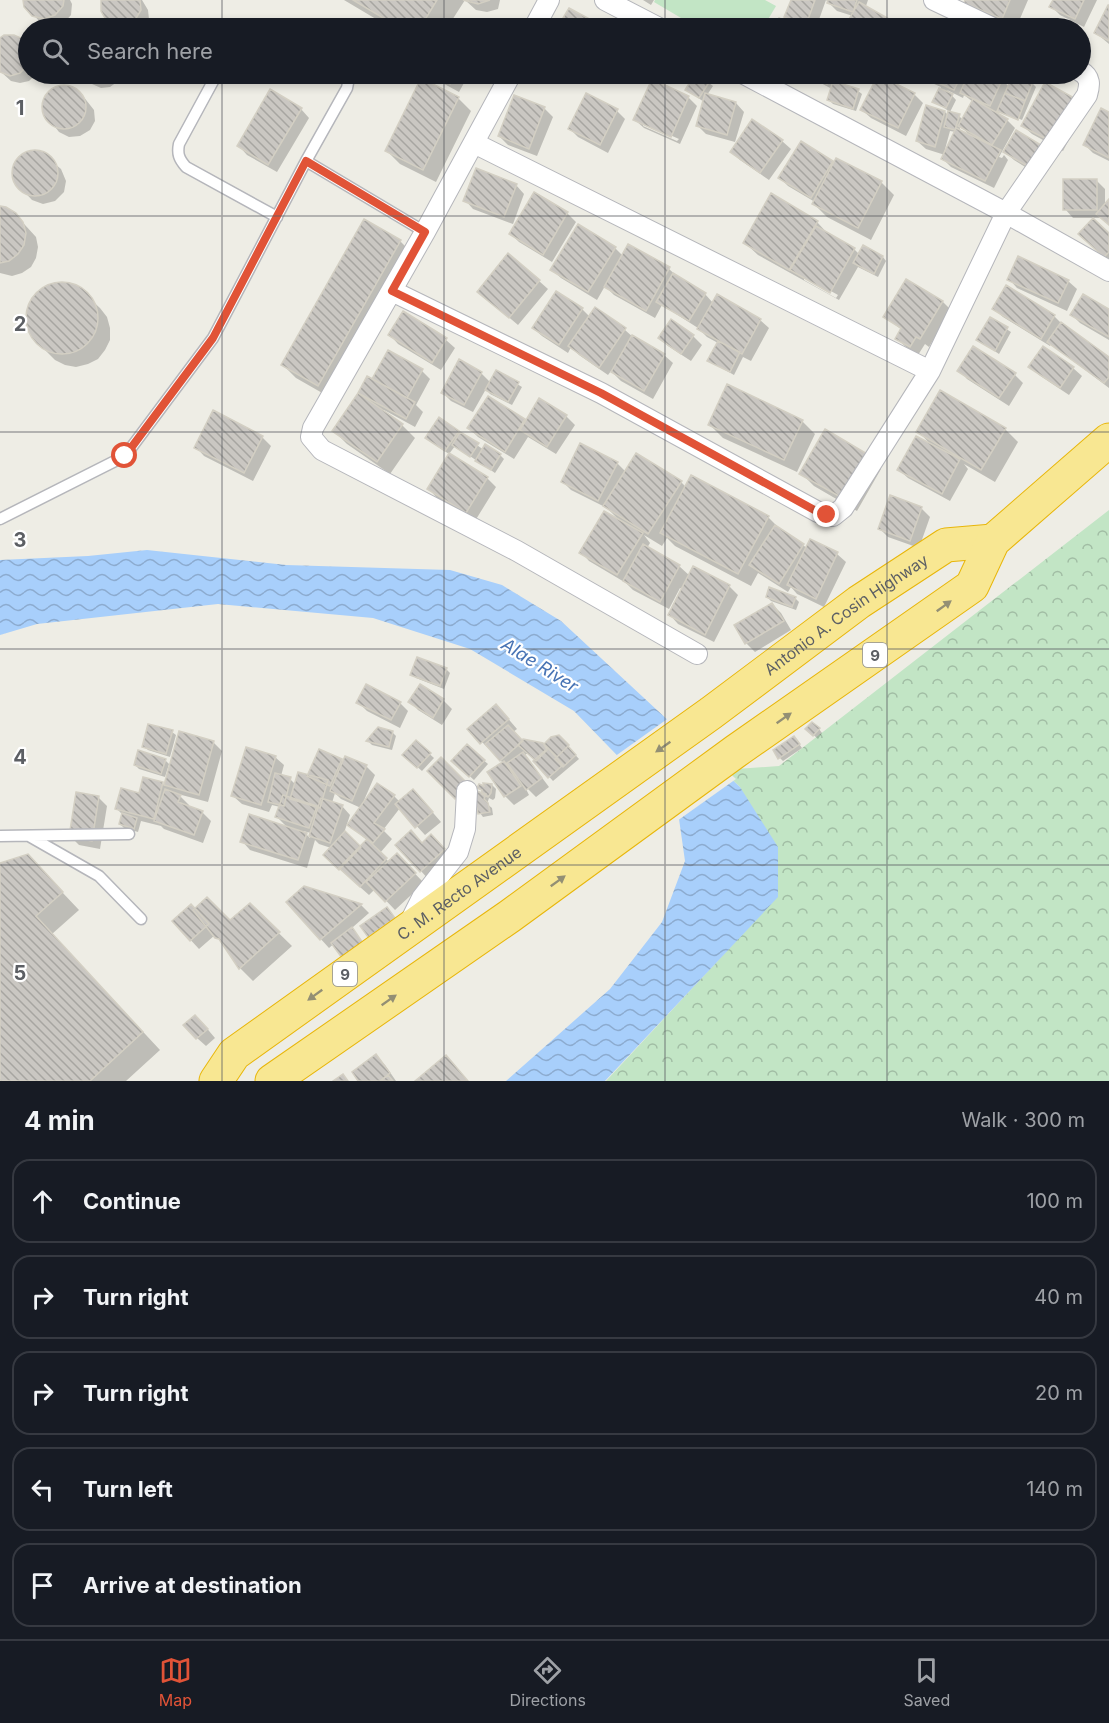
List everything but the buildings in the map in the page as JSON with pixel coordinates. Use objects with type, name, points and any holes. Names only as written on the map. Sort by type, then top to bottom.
[{"type":"highway","name":"9","points":[[272,1081],[510,915],[736,751],[972,586],[993,541],[1109,440]]},
{"type":"highway","name":"Antonio A. Cosin Highway","points":[[711,713],[859,602],[946,544],[993,541]]},
{"type":"highway","name":"C. M. Recto Avenue","points":[[216,1081],[234,1054],[711,713]]},
{"type":"street","points":[[539,18],[549,0]]},
{"type":"street","points":[[605,0],[640,18]]},
{"type":"street","points":[[934,0],[972,18]]},
{"type":"street","points":[[506,84],[392,291],[313,428],[311,437],[322,450],[517,551],[697,654]]},
{"type":"street","points":[[763,84],[1006,213],[1109,271]]},
{"type":"street","points":[[392,291],[601,393],[818,512],[833,516],[843,508],[930,371],[1006,213],[1087,95],[1090,84]]},
{"type":"street","points":[[474,143],[930,371]]},
{"type":"street","points":[[406,929],[422,897],[458,852],[465,829],[467,791]]},
{"type":"lane","points":[[212,84],[180,144],[178,152],[180,160],[186,166],[277,217]]},
{"type":"lane","points":[[0,519],[125,456],[213,338],[348,84]]},
{"type":"lane","points":[[306,161],[425,232]]},
{"type":"lane","points":[[0,836],[129,834]]},
{"type":"lane","points":[[29,836],[99,876],[141,919]]},
{"type":"green space","points":[[655,0],[765,0],[776,6],[769,18],[681,18],[654,2]]},
{"type":"green space","points":[[1109,510],[1109,1081],[606,1081],[778,896],[740,787],[722,770],[779,766]]},
{"type":"water","name":"Alae River","points":[[147,550],[286,565],[450,570],[502,585],[561,621],[740,787],[778,847],[778,897],[605,1081],[506,1081],[610,989],[662,922],[685,861],[679,819],[574,711],[470,649],[373,618],[218,604],[37,624],[0,635],[0,560],[88,556]]},
{"type":"pier","points":[[670,717],[736,779],[677,821],[614,757]]},
{"type":"route","points":[[125,456],[213,338],[306,161],[425,232],[392,291],[601,393],[827,515]]}]
